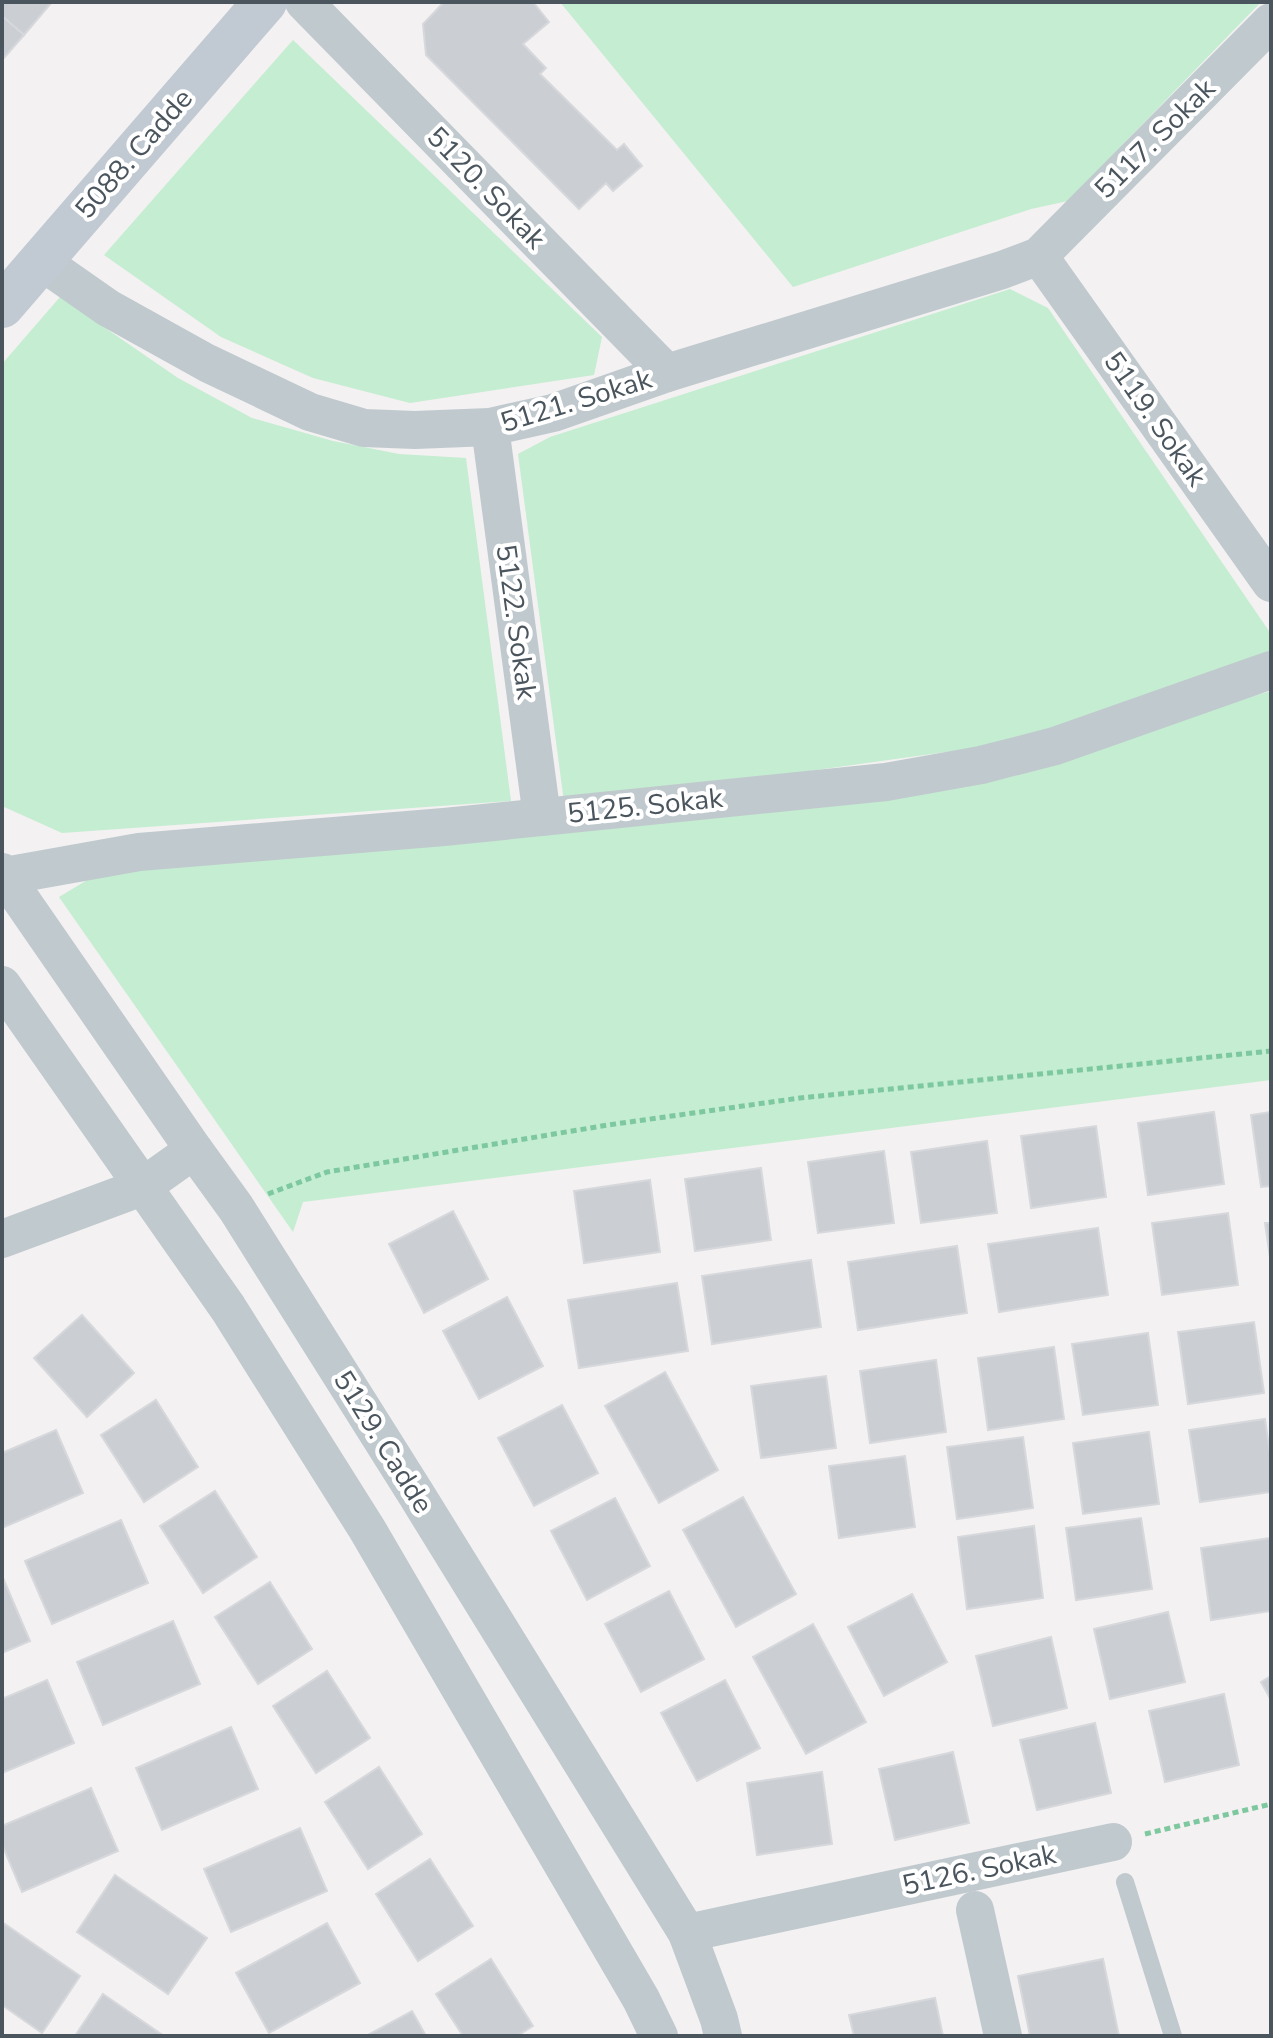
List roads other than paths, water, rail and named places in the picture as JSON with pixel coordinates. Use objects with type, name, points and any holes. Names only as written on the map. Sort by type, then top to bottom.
[{"type":"street","name":"5088. Cadde","points":[[2,306],[274,2]]},
{"type":"street","name":"5120. Sokak","points":[[274,2],[667,373]]},
{"type":"street","name":"5117. Sokak","points":[[1039,256],[1271,22]]},
{"type":"street","name":"5121. Sokak","points":[[42,262],[108,308],[207,363],[310,412],[364,428],[415,430],[490,427],[553,413],[667,373],[1039,256]]},
{"type":"street","name":"5119. Sokak","points":[[1039,256],[1271,583]]},
{"type":"street","name":"5122. Sokak","points":[[490,427],[542,817]]},
{"type":"street","name":"5125. Sokak","points":[[3,874],[139,852],[429,828],[886,782],[981,765],[1055,746],[1271,670]]},
{"type":"street","name":"5129. Cadde","points":[[3,874],[236,1208],[416,1494],[687,1933],[723,2036]]},
{"type":"street","points":[[2,985],[228,1308],[367,1529],[641,1999],[659,2036]]},
{"type":"street","points":[[2,1239],[142,1187],[194,1150]]},
{"type":"street","name":"5126. Sokak","points":[[687,1933],[1113,1842]]},
{"type":"street","points":[[975,1910],[1003,2036]]},
{"type":"lane","points":[[1125,1882],[1173,2036]]}]
